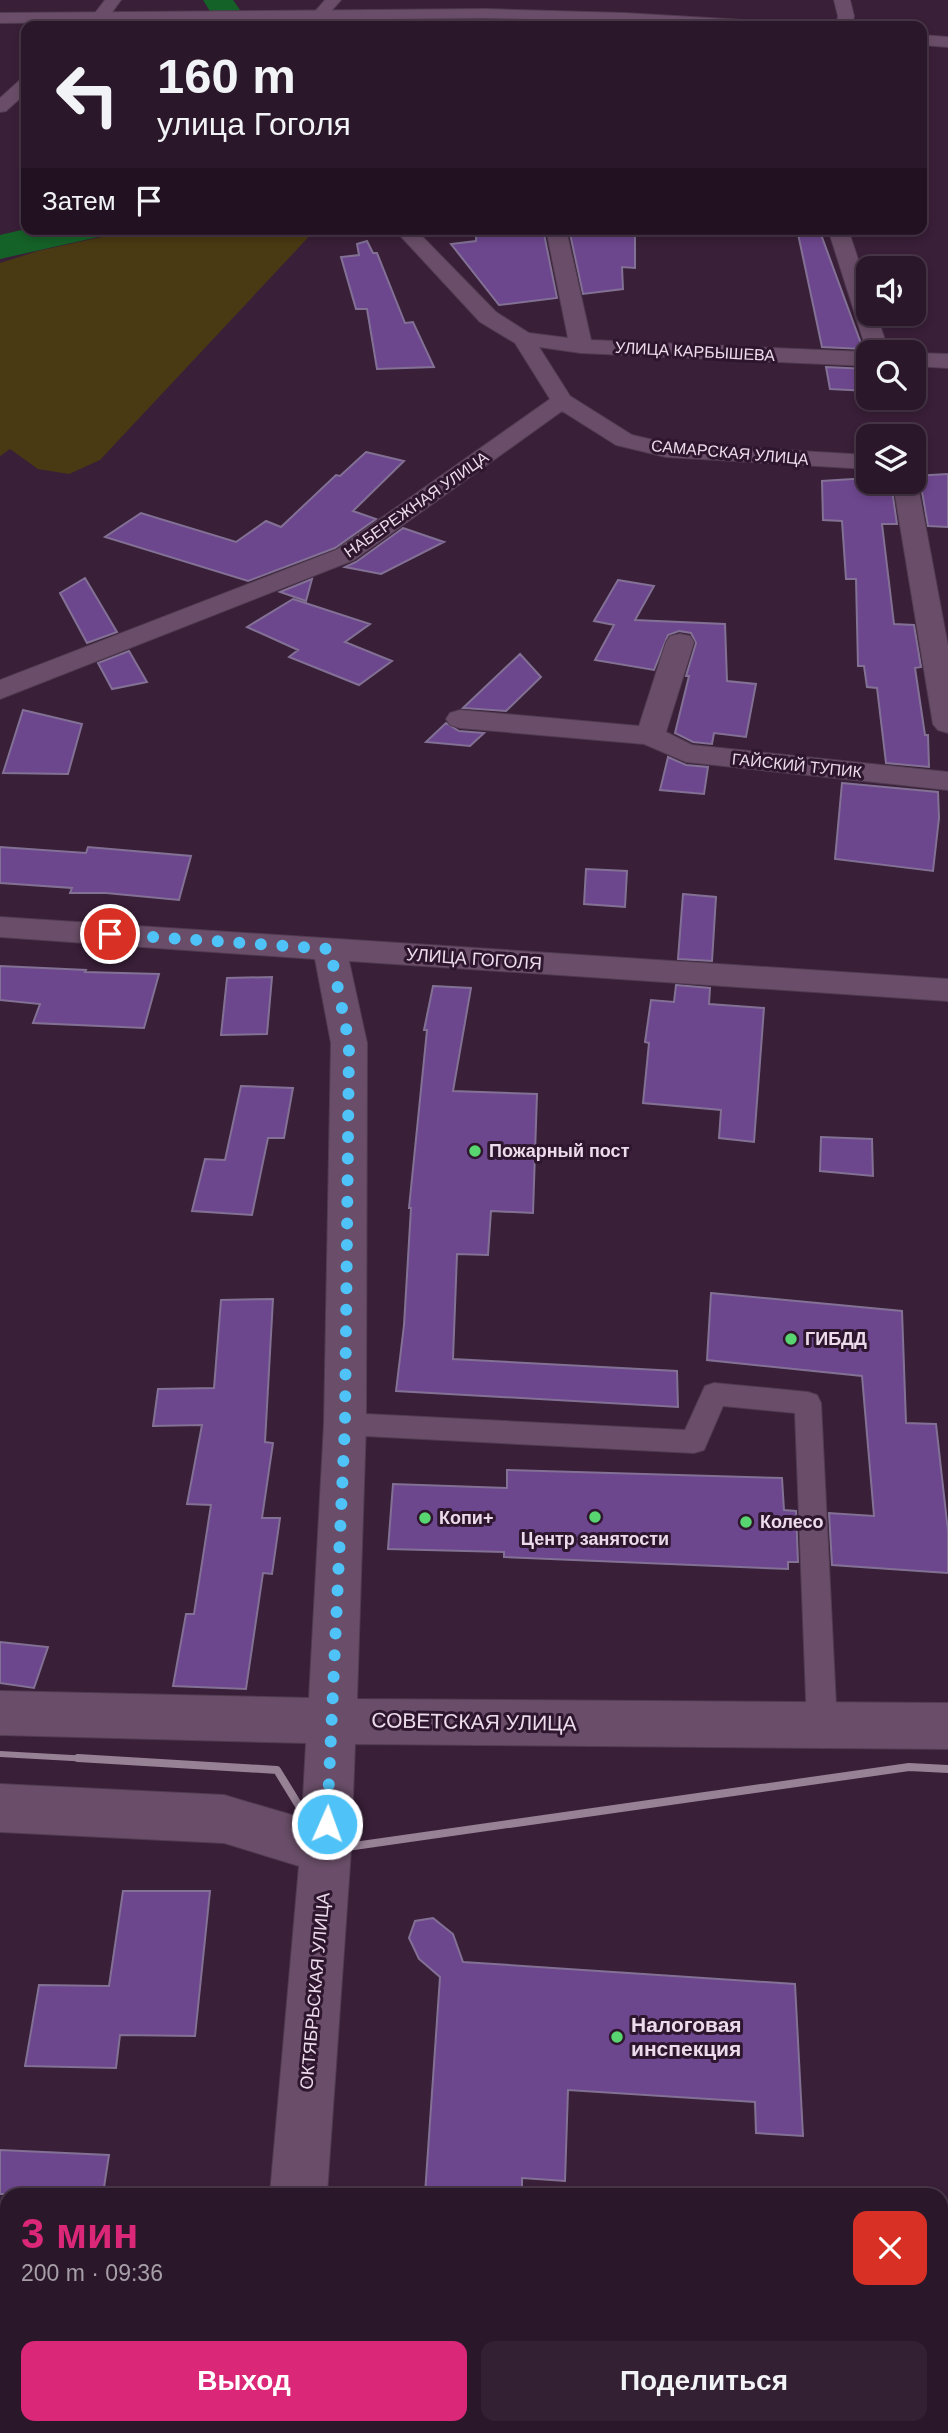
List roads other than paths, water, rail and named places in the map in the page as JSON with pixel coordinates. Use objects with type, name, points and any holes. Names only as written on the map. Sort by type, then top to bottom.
[{"type":"street","points":[[98,21],[113,0]]},
{"type":"street","points":[[842,0],[846,21]]},
{"type":"street","points":[[129,21],[209,16],[330,14],[655,21]]},
{"type":"street","points":[[0,18],[58,21]]},
{"type":"street","points":[[927,40],[948,42]]},
{"type":"street","points":[[0,107],[21,88]]},
{"type":"street","points":[[410,235],[488,317],[523,339],[562,401]]},
{"type":"street","points":[[557,235],[581,346]]},
{"type":"street","points":[[840,235],[874,340]]},
{"type":"street","name":"УЛИЦА КАРБЫШЕВА","points":[[523,339],[581,346],[856,358]]},
{"type":"street","points":[[926,360],[948,361]]},
{"type":"street","name":"САМАРСКАЯ УЛИЦА","points":[[562,401],[624,440],[666,450],[856,462]]},
{"type":"street","name":"НАБЕРЕЖНАЯ УЛИЦА","points":[[0,690],[345,555],[562,401]]},
{"type":"street","points":[[906,494],[948,724]]},
{"type":"street","points":[[650,736],[680,642]]},
{"type":"street","name":"ГАЙСКИЙ ТУПИК","points":[[460,719],[650,736],[686,753],[948,781]]},
{"type":"street","name":"УЛИЦА ГОГОЛЯ","points":[[0,927],[948,990]]},
{"type":"street","name":"ОКТЯБРЬСКАЯ УЛИЦА","points":[[299,2188],[326,1850],[345,1424],[349,1043],[330,949]]},
{"type":"street","name":"СОВЕТСКАЯ УЛИЦА","points":[[0,1713],[330,1721],[948,1726]]},
{"type":"street","points":[[0,1808],[224,1819],[326,1850]]},
{"type":"lane","points":[[345,1424],[694,1442],[714,1394],[808,1403],[822,1725]]},
{"type":"waterway","points":[[218,0],[232,21]]},
{"type":"waterway","points":[[0,247],[56,235]]},
{"type":"railway","points":[[0,1754],[108,1760]]},
{"type":"railway","points":[[78,1758],[277,1770],[326,1850],[909,1767],[948,1769]]},
{"type":"place","name":"Пожарный пост","points":[[475,1151]]},
{"type":"place","name":"ГИБДД","points":[[791,1339]]},
{"type":"place","name":"Центр занятости","points":[[595,1517]]},
{"type":"place","name":"Копи+","points":[[425,1518]]},
{"type":"place","name":"Колесо","points":[[746,1522]]},
{"type":"place","name":"Налоговая инспекция","points":[[617,2037]]}]
